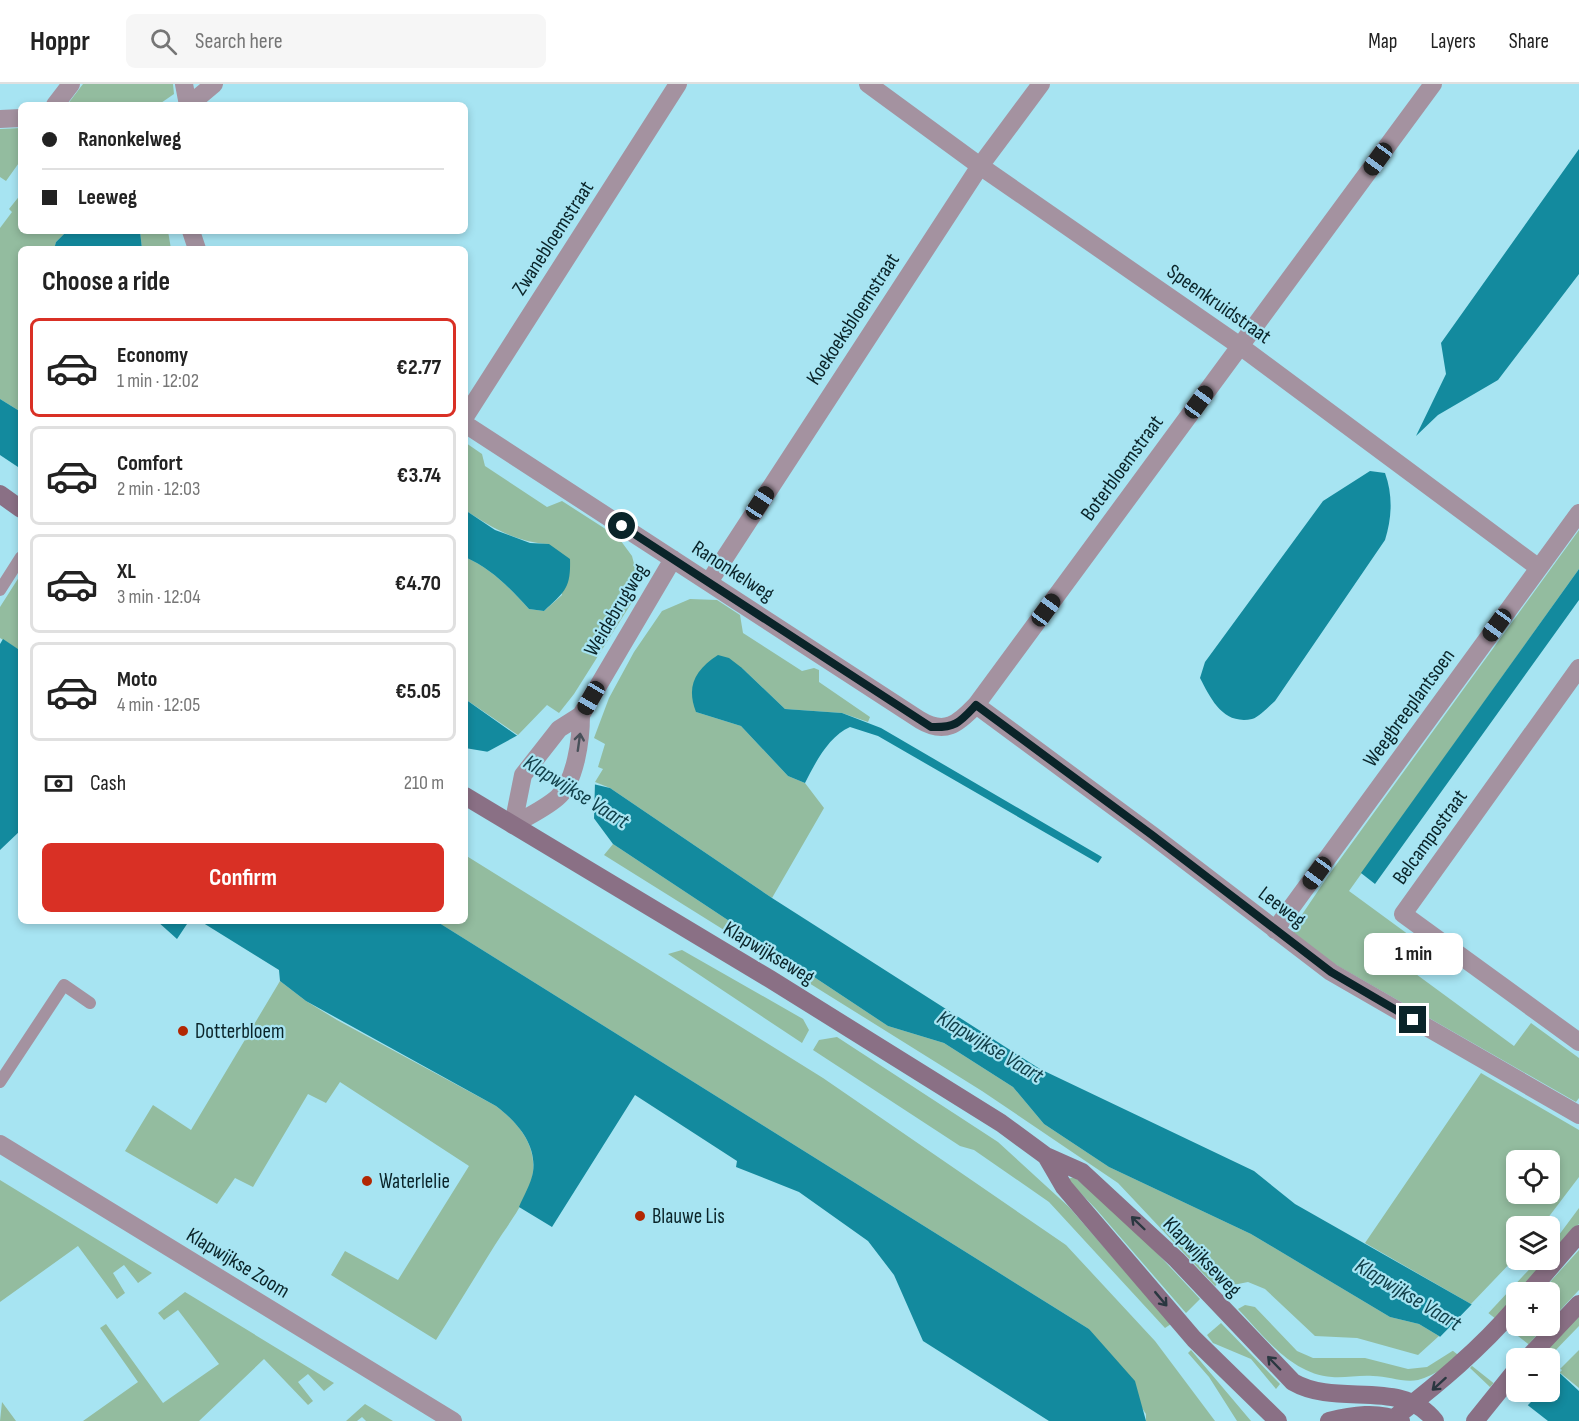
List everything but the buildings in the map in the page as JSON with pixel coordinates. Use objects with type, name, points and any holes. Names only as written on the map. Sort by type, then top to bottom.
[{"type":"main road","points":[[0,494],[18,507]]},
{"type":"main road","name":"Klapwijkseweg","points":[[468,798],[790,992],[1001,1123],[1046,1156],[1082,1172],[1177,1260],[1293,1382],[1308,1391],[1321,1394],[1391,1396],[1412,1404]]},
{"type":"main road","name":"Klapwijkseweg","points":[[1046,1156],[1065,1187],[1194,1340],[1278,1421]]},
{"type":"main road","points":[[1538,1282],[1579,1234]]},
{"type":"main road","points":[[1538,1348],[1579,1304]]},
{"type":"main road","points":[[1329,1421],[1365,1415],[1397,1420],[1412,1404],[1464,1361],[1506,1319]]},
{"type":"main road","points":[[1475,1421],[1506,1381]]},
{"type":"main road","points":[[1412,1404],[1435,1421]]},
{"type":"street","points":[[57,102],[71,84]]},
{"type":"street","points":[[184,84],[188,102]]},
{"type":"street","points":[[193,102],[214,84]]},
{"type":"street","name":"Zwanebloemstraat","points":[[468,412],[678,84]]},
{"type":"street","name":"Speenkruidstraat","points":[[868,84],[980,166],[1240,346],[1539,568]]},
{"type":"street","name":"Koekoeksbloemstraat","points":[[709,582],[980,166],[1041,84]]},
{"type":"street","name":"Boterbloemstraat","points":[[976,705],[1432,84]]},
{"type":"street","points":[[0,119],[18,118]]},
{"type":"street","name":"Ranonkelweg","points":[[468,426],[931,727],[949,728],[960,722],[976,705]]},
{"type":"street","name":"Weegbreeplantsoen","points":[[1275,930],[1579,513]]},
{"type":"street","name":"Weidebrugweg","points":[[513,825],[523,775],[559,729],[581,715],[673,559]]},
{"type":"street","name":"Belcampostraat","points":[[1579,668],[1402,914],[1579,1042]]},
{"type":"street","name":"Leeweg","points":[[976,705],[1152,835],[1331,972],[1579,1115]]},
{"type":"street","name":"Weidebrugweg","points":[[513,825],[558,797],[573,769],[581,742],[581,715]]},
{"type":"street","name":"Klapwijkse Zoom","points":[[0,1144],[453,1421]]},
{"type":"lane","points":[[0,590],[18,562]]},
{"type":"lane","points":[[0,1082],[64,985],[90,1002]]},
{"type":"green space","points":[[83,84],[173,84],[174,94],[162,102],[69,102]]},
{"type":"green space","points":[[18,128],[18,164],[6,181],[0,177],[0,129]]},
{"type":"green space","points":[[18,198],[18,234],[64,234],[55,246],[18,246],[18,410],[0,399],[0,228],[12,212],[9,209]]},
{"type":"green space","points":[[140,234],[168,234],[170,246],[142,246]]},
{"type":"green space","points":[[468,444],[482,454],[485,466],[547,507],[562,501],[618,537],[632,556],[637,575],[634,599],[574,694],[559,713],[547,705],[518,735],[468,701],[468,558],[508,586],[529,609],[544,611],[562,595],[549,544],[515,537],[468,512]]},
{"type":"green space","points":[[1579,530],[1579,569],[1349,891],[1420,943],[1405,966],[1514,1046],[1531,1023],[1579,1058],[1579,1098],[1576,1102],[1303,946],[1293,934],[1295,925],[1328,876]]},
{"type":"green space","points":[[18,579],[18,649],[0,638],[0,607]]},
{"type":"green space","points":[[690,599],[717,600],[740,615],[743,633],[802,671],[814,668],[819,670],[819,682],[870,717],[868,722],[842,713],[785,709],[742,668],[696,712],[741,726],[788,776],[805,783],[824,808],[772,898],[610,788],[595,782],[603,769],[598,767],[605,744],[594,738],[609,698],[634,652],[662,611]]},
{"type":"green space","points":[[613,844],[888,1026],[944,1043],[1013,1087],[1044,1124],[1109,1167],[1251,1234],[1390,1317],[1419,1324],[1439,1336],[1418,1355],[1357,1338],[1315,1336],[1265,1289],[1248,1282],[1228,1286],[1222,1281],[1215,1286],[1118,1183],[982,1091],[604,855]]},
{"type":"green space","points":[[468,857],[823,1078],[1066,1245],[1155,1341],[1215,1421],[1146,1421],[1146,1414],[1089,1329],[441,924],[468,924]]},
{"type":"green space","points":[[682,950],[803,1019],[809,1030],[802,1043],[668,954]]},
{"type":"green space","points":[[280,981],[306,1001],[337,1020],[496,1106],[518,1126],[528,1143],[533,1161],[533,1172],[528,1191],[436,1340],[331,1275],[345,1251],[398,1280],[469,1166],[340,1082],[326,1103],[308,1094],[253,1187],[235,1178],[217,1204],[125,1151],[153,1105],[191,1130]]},
{"type":"green space","points":[[837,1037],[998,1142],[1069,1207],[1171,1324],[1165,1328],[1049,1202],[974,1150],[960,1146],[813,1050],[819,1040]]},
{"type":"green space","points":[[1481,1073],[1579,1130],[1579,1177],[1560,1202],[1560,1150],[1506,1150],[1506,1204],[1558,1204],[1549,1216],[1506,1216],[1506,1267],[1471,1304],[1365,1243]]},
{"type":"green space","points":[[1074,1177],[1127,1221],[1200,1299],[1186,1313],[1068,1179]]},
{"type":"green space","points":[[0,1180],[152,1273],[138,1283],[124,1265],[113,1273],[125,1293],[117,1299],[78,1246],[0,1302]]},
{"type":"green space","points":[[1579,1208],[1579,1224],[1560,1246],[1560,1234]]},
{"type":"green space","points":[[1579,1250],[1579,1290],[1560,1310],[1560,1282],[1550,1282]]},
{"type":"green space","points":[[1529,1270],[1539,1270],[1529,1282],[1517,1282]]},
{"type":"green space","points":[[185,1292],[334,1383],[324,1391],[308,1374],[298,1382],[313,1401],[308,1405],[264,1359],[199,1421],[83,1421],[138,1382],[100,1328],[106,1324],[163,1403],[219,1364],[178,1310],[164,1320],[158,1313]]},
{"type":"green space","points":[[1506,1294],[1506,1309],[1452,1362],[1434,1374],[1407,1381],[1379,1376],[1332,1377],[1304,1369],[1268,1342],[1238,1309],[1245,1305],[1255,1307],[1297,1351],[1313,1358],[1365,1358],[1408,1369],[1427,1367],[1454,1350]]},
{"type":"green space","points":[[1579,1314],[1579,1326],[1558,1348],[1547,1348]]},
{"type":"green space","points":[[1221,1323],[1280,1384],[1276,1389],[1251,1359],[1213,1343],[1207,1335]]},
{"type":"green space","points":[[1506,1329],[1506,1336],[1536,1336],[1525,1348],[1506,1348],[1506,1369],[1490,1387],[1470,1368]]},
{"type":"green space","points":[[1191,1350],[1251,1421],[1237,1421],[1209,1377],[1188,1353]]},
{"type":"green space","points":[[1579,1350],[1579,1388],[1560,1373],[1560,1369]]},
{"type":"green space","points":[[2,1402],[16,1421],[0,1421]]},
{"type":"green space","points":[[365,1404],[393,1421],[366,1421],[362,1417],[357,1421],[346,1421]]},
{"type":"water","points":[[1579,149],[1579,274],[1498,380],[1438,415],[1416,436],[1446,374],[1441,343]]},
{"type":"water","points":[[64,234],[140,234],[142,246],[55,246]]},
{"type":"water","points":[[0,399],[18,410],[18,467],[0,455]]},
{"type":"water","points":[[1370,471],[1385,473],[1388,481],[1391,506],[1385,540],[1275,701],[1252,719],[1242,720],[1226,714],[1219,709],[1200,678],[1205,662],[1323,501]]},
{"type":"water","points":[[468,512],[495,530],[530,543],[549,544],[570,559],[570,569],[565,589],[544,611],[529,609],[508,586],[468,558]]},
{"type":"water","points":[[1579,569],[1579,600],[1375,884],[1361,873]]},
{"type":"water","points":[[3,639],[18,649],[18,833],[0,850],[0,644]]},
{"type":"water","points":[[718,655],[729,658],[742,668],[785,709],[842,713],[881,728],[1102,857],[1098,863],[878,736],[850,727],[829,743],[805,783],[788,776],[741,726],[696,712],[692,694],[695,679],[703,667]]},
{"type":"water","name":"Klapwijkse Vaart","points":[[468,701],[593,784],[610,788],[772,898],[1040,1069],[1254,1171],[1295,1204],[1471,1304],[1506,1331],[1506,1336],[1512,1336],[1528,1348],[1506,1348],[1506,1388],[1439,1336],[1419,1324],[1390,1317],[1251,1234],[1109,1167],[1044,1124],[1013,1087],[944,1043],[888,1026],[613,844],[593,817],[489,752],[468,748]]},
{"type":"water","points":[[160,924],[187,924],[177,939]]},
{"type":"water","points":[[205,924],[441,924],[1089,1329],[1135,1381],[1146,1421],[1049,1421],[923,1341],[894,1275],[868,1241],[799,1192],[736,1167],[737,1161],[635,1095],[552,1227],[519,1207],[532,1177],[533,1162],[532,1152],[518,1126],[496,1106],[306,1001],[280,981],[279,970]]},
{"type":"water","points":[[1560,1373],[1579,1391],[1579,1421],[1548,1421],[1524,1402],[1560,1402]]},
{"type":"pier","points":[[518,735],[595,782],[594,820],[487,752]]},
{"type":"pier","points":[[1474,1302],[1506,1327],[1506,1336],[1518,1336],[1533,1348],[1506,1348],[1506,1393],[1438,1339]]},
{"type":"pier","points":[[1517,1402],[1531,1402],[1525,1408]]},
{"type":"place","name":"Dotterbloem","points":[[183,1031]]},
{"type":"place","name":"Waterlelie","points":[[367,1181]]},
{"type":"place","name":"Blauwe Lis","points":[[640,1216]]},
{"type":"route","points":[[622,526],[931,727],[949,728],[960,722],[976,705],[1152,835],[1331,972],[1413,1020]]}]
